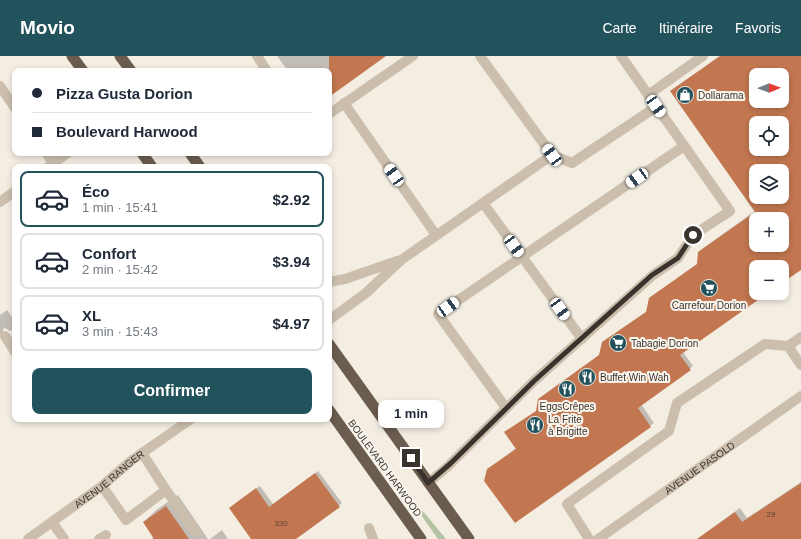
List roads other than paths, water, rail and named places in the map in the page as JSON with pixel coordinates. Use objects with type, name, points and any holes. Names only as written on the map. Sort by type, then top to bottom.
[{"type":"highway","points":[[72,56],[81,68]]},
{"type":"highway","points":[[121,56],[129,68]]},
{"type":"highway","points":[[332,348],[469,539]]},
{"type":"highway","name":"BOULEVARD HARWOOD","points":[[332,414],[421,539]]},
{"type":"street","points":[[257,56],[265,68]]},
{"type":"street","points":[[332,112],[413,56]]},
{"type":"street","points":[[480,56],[552,155],[572,163],[656,106]]},
{"type":"street","points":[[428,483],[446,469],[506,408],[652,275],[678,258],[693,235],[730,211],[621,56]]},
{"type":"street","points":[[648,95],[704,56]]},
{"type":"street","points":[[0,86],[12,104]]},
{"type":"street","points":[[344,103],[436,235]]},
{"type":"street","points":[[506,408],[438,314],[684,146]]},
{"type":"street","points":[[332,318],[366,293],[401,260],[552,155]]},
{"type":"street","points":[[52,164],[64,156]]},
{"type":"street","points":[[0,202],[12,193]]},
{"type":"street","points":[[483,203],[582,339]]},
{"type":"street","points":[[332,281],[345,279],[401,260]]},
{"type":"street","points":[[5,336],[12,347]]},
{"type":"street","points":[[589,539],[567,504],[669,431],[677,404],[765,344],[788,346],[801,337]]},
{"type":"street","points":[[788,346],[801,365]]},
{"type":"street","name":"AVENUE PASOLD","points":[[598,539],[801,396]]},
{"type":"street","name":"AVENUE RANGER","points":[[28,539],[102,486],[142,453],[187,422]]},
{"type":"street","points":[[142,453],[195,531]]},
{"type":"street","points":[[102,486],[126,520],[166,490]]},
{"type":"street","points":[[52,522],[64,539]]},
{"type":"street","points":[[369,528],[373,539]]},
{"type":"place","name":"Dollarama","points":[[685,95]]},
{"type":"place","name":"Carrefour Dorion","points":[[709,288]]},
{"type":"place","name":"Tabagie Dorion","points":[[618,343]]},
{"type":"place","name":"Buffet Win Wah","points":[[587,377]]},
{"type":"place","name":"EggsCrêpes","points":[[567,389]]},
{"type":"place","name":"La Frite à Brigitte","points":[[535,425]]}]
